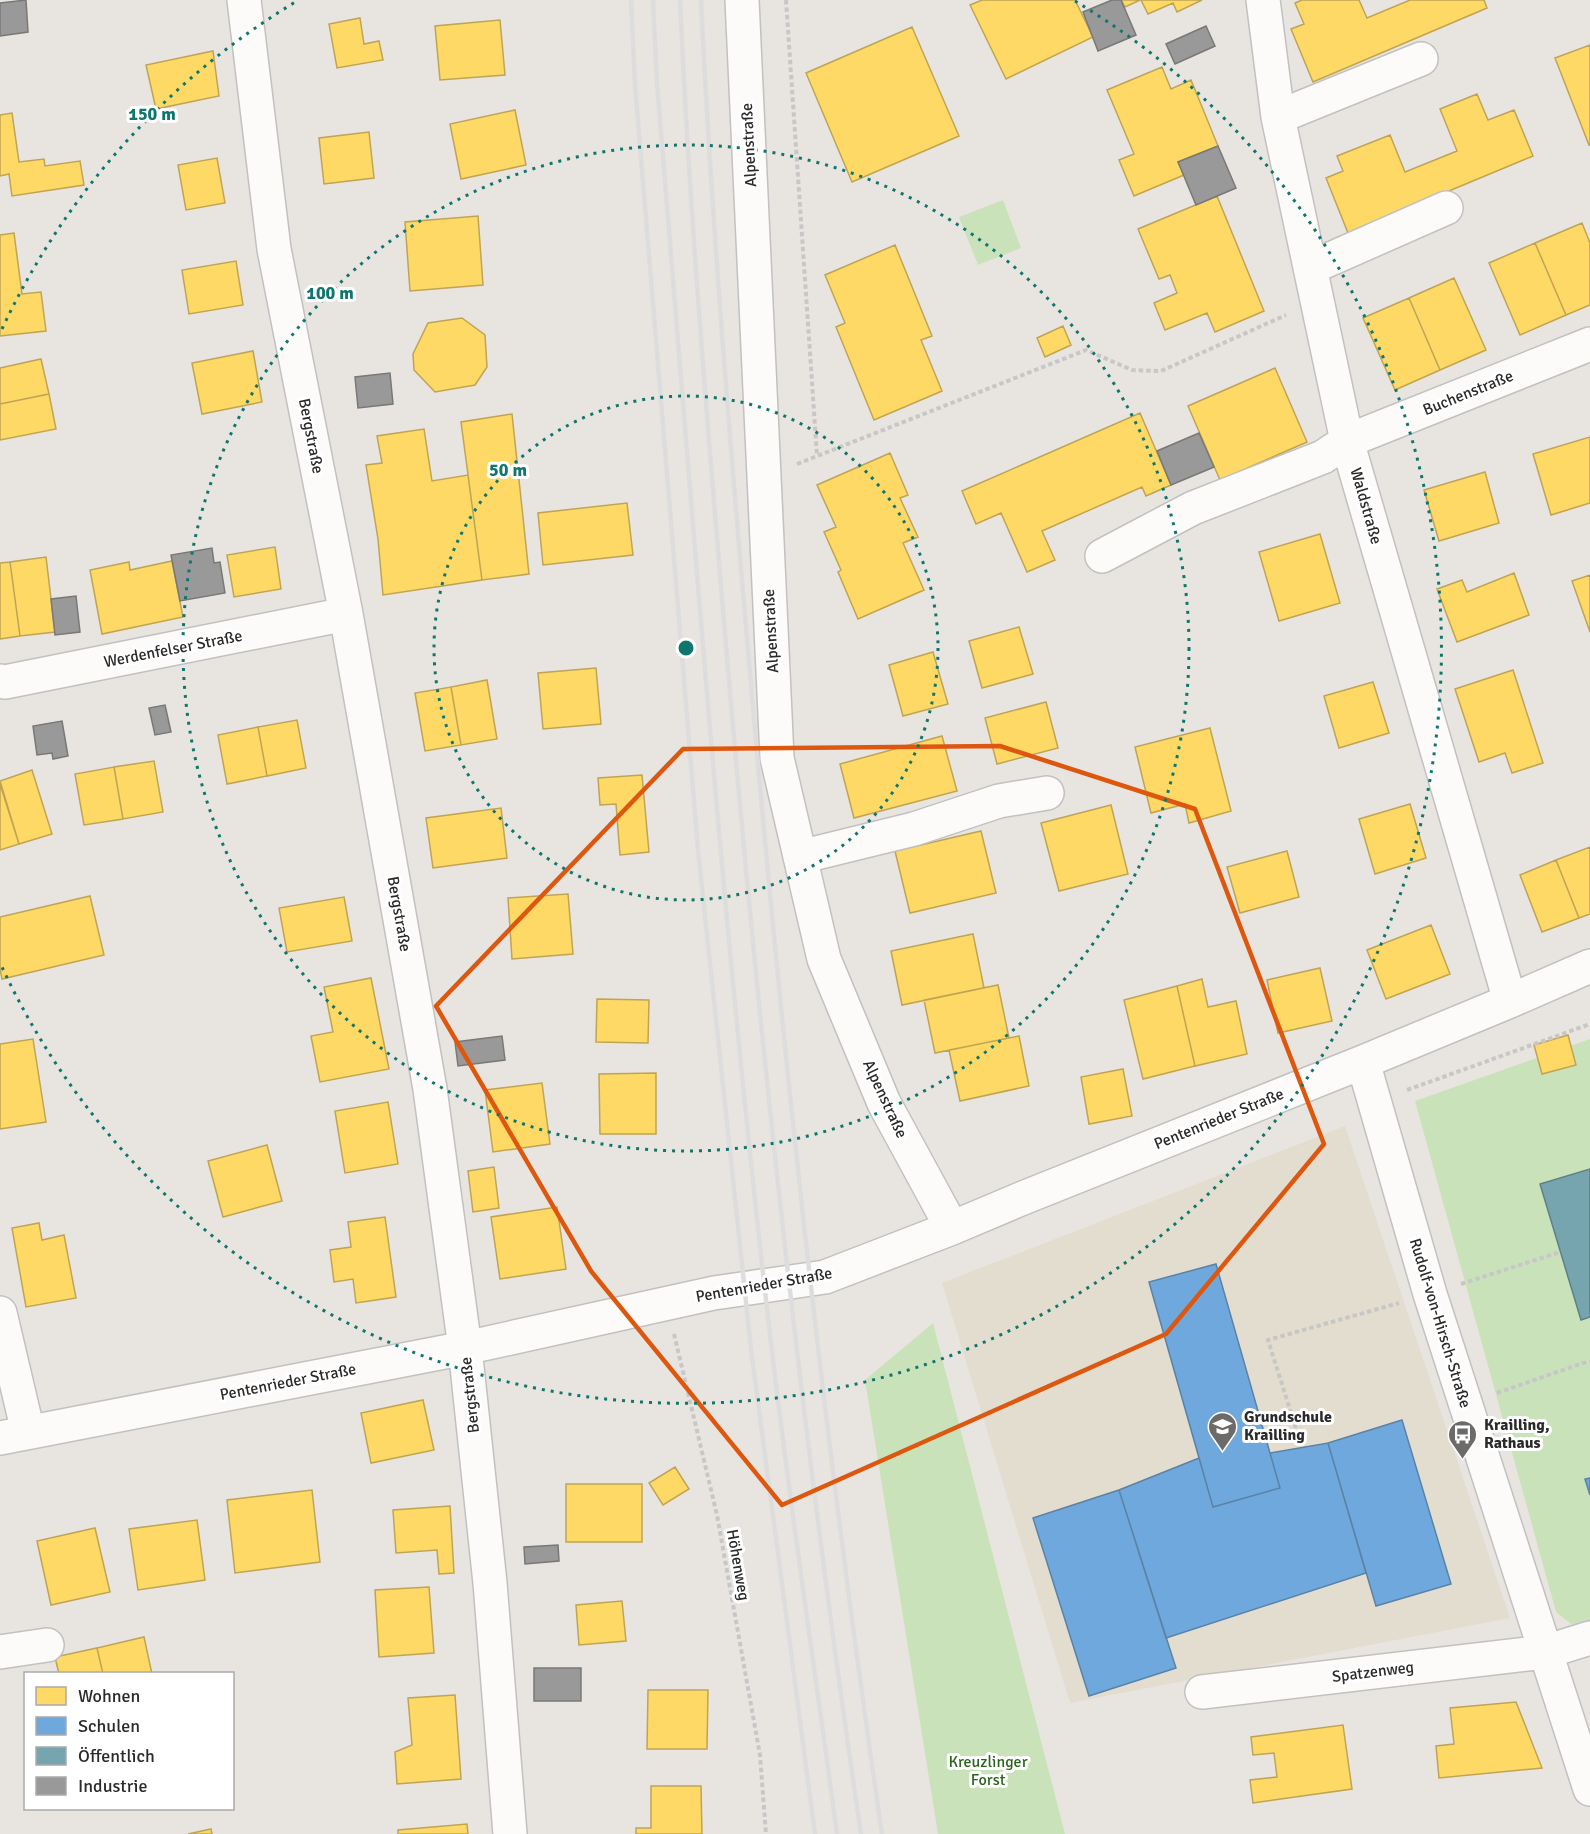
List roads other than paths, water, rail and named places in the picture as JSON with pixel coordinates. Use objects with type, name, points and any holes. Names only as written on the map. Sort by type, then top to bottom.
[{"type":"street","name":"Bergstraße","points":[[243,0],[274,249],[346,614],[430,1089],[465,1348],[490,1583],[510,1834]]},
{"type":"street","name":"Waldstraße","points":[[1263,0],[1278,117],[1347,441],[1510,1001]]},
{"type":"street","name":"Alpenstraße","points":[[745,1],[777,758],[824,959],[884,1103],[952,1228]]},
{"type":"street","points":[[1278,117],[1421,59]]},
{"type":"street","points":[[1310,268],[1446,208]]},
{"type":"street","name":"Buchenstraße","points":[[1102,556],[1192,508],[1323,457],[1347,441],[1590,344]]},
{"type":"street","name":"Werdenfelser Straße","points":[[0,681],[5,682],[346,614]]},
{"type":"street","points":[[800,857],[914,829],[999,801],[1047,793]]},
{"type":"street","name":"Pentenrieder Straße","points":[[14,1435],[465,1348],[714,1293],[825,1276],[952,1228],[1363,1062],[1590,966]]},
{"type":"street","name":"Rudolf-von-Hirsch-Straße","points":[[1363,1062],[1430,1294],[1590,1789]]},
{"type":"street","points":[[0,1313],[14,1435]]},
{"type":"street","name":"Spatzenweg","points":[[1202,1692],[1545,1652],[1590,1638]]},
{"type":"street","points":[[0,1652],[47,1644]]},
{"type":"railway","points":[[631,0],[635,85],[698,850],[751,1349],[815,1834]]},
{"type":"railway","points":[[653,0],[657,84],[737,1029],[778,1404],[837,1834]]},
{"type":"railway","points":[[680,0],[704,381],[750,917],[800,1376],[861,1834]]},
{"type":"railway","points":[[701,0],[729,428],[792,1116],[825,1404],[882,1834]]},
{"type":"place","name":"Grundschule Krailling","points":[[1223,1452]]},
{"type":"place","name":"Krailling, Rathaus","points":[[1463,1460]]},
{"type":"park label","name":"Kreuzlinger Forst","points":[[988,1771]]}]
